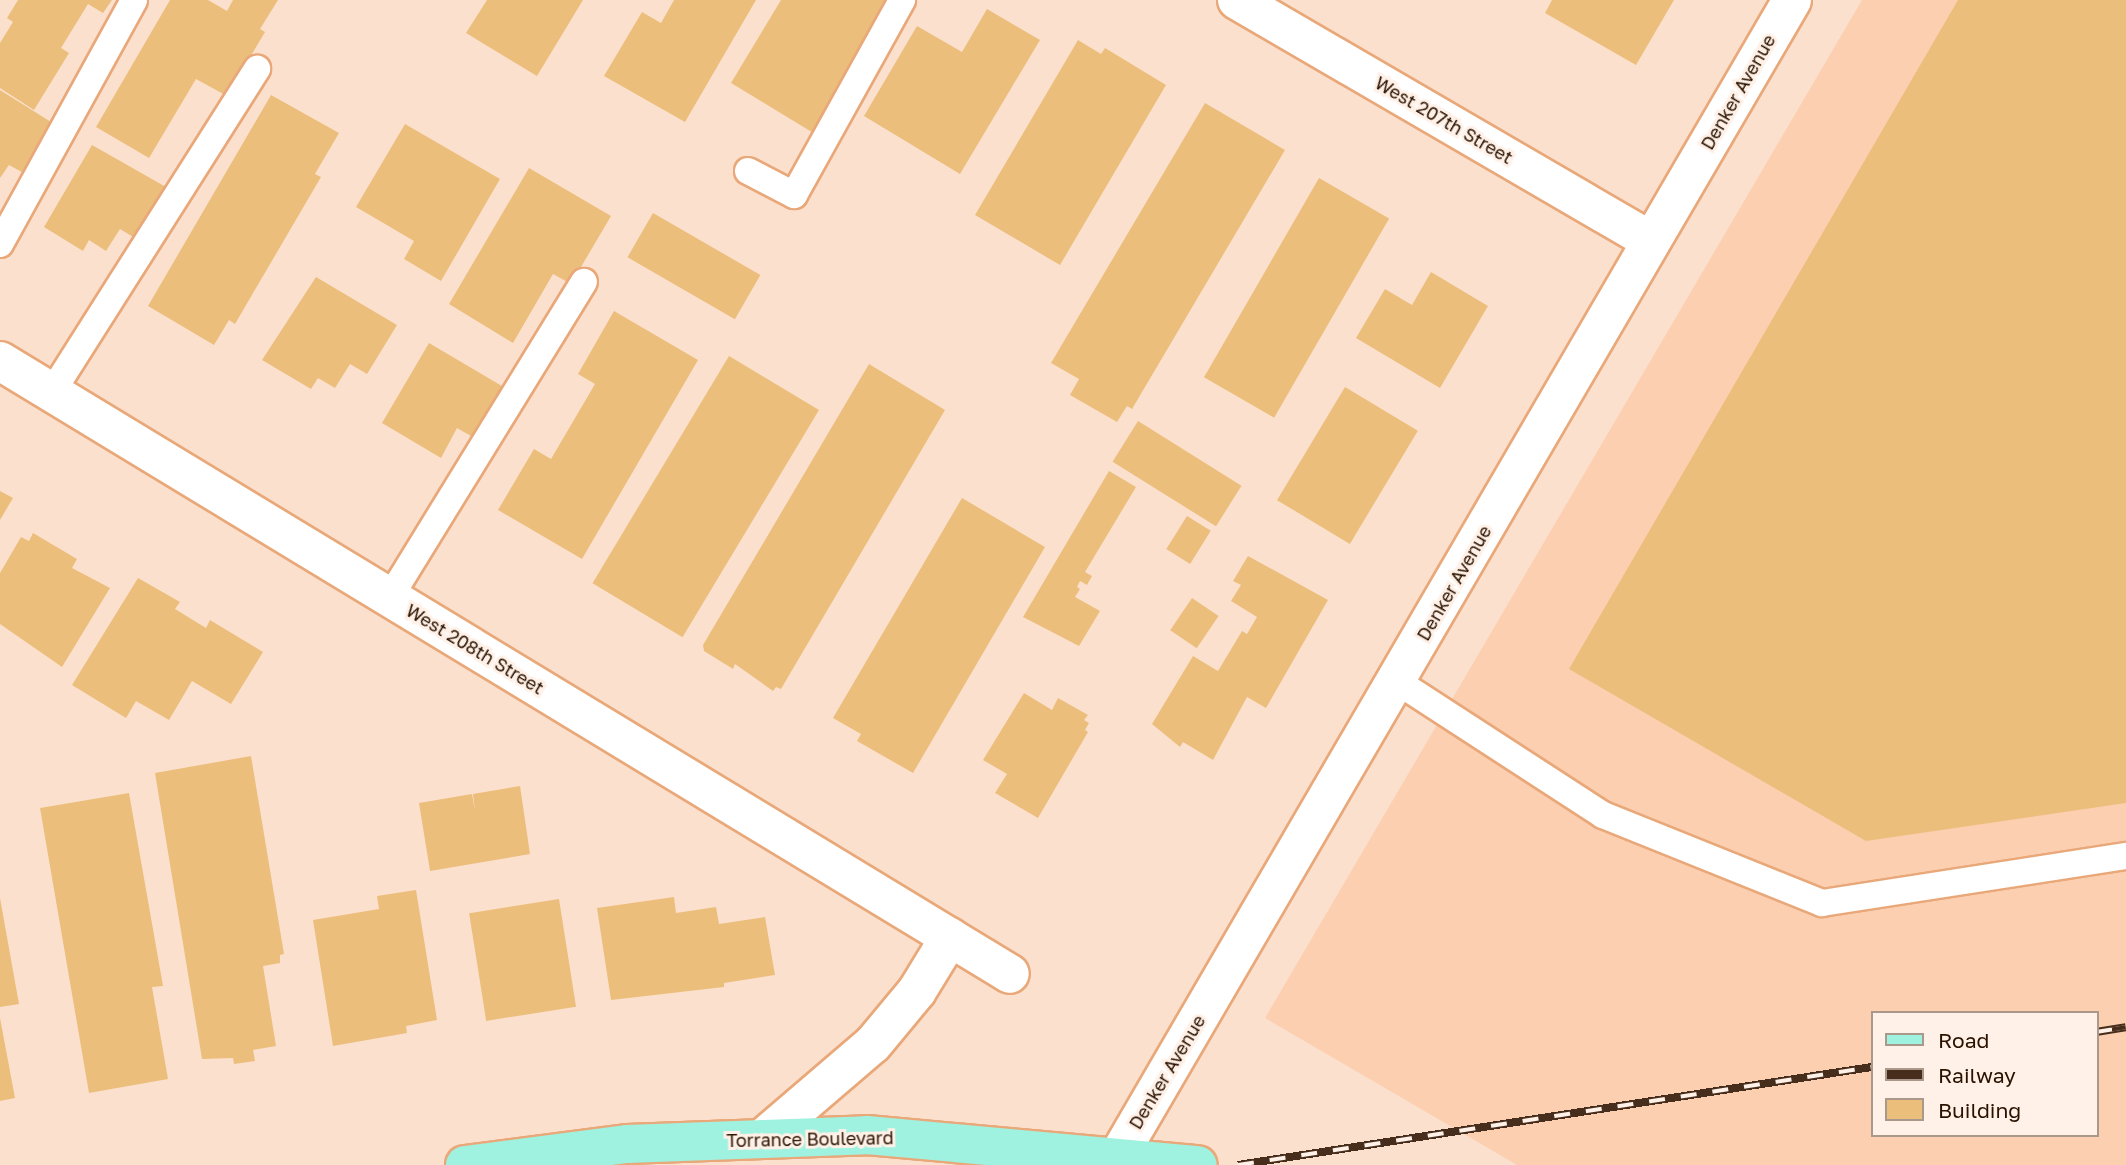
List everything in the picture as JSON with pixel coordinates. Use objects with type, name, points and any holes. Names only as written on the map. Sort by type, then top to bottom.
[{"type":"main road","name":"Torrance Boulevard","points":[[465,1165],[627,1144],[867,1135],[1116,1160],[1198,1165]]},
{"type":"street","name":"West 207th Street","points":[[1237,0],[1651,241]]},
{"type":"street","name":"Denker Avenue","points":[[1116,1160],[1398,682],[1792,0]]},
{"type":"street","name":"West 208th Street","points":[[0,360],[1010,974]]},
{"type":"street","points":[[762,1139],[873,1044],[917,991],[950,937]]},
{"type":"lane","points":[[0,244],[134,0]]},
{"type":"lane","points":[[748,171],[794,195],[902,0]]},
{"type":"lane","points":[[52,392],[257,69]]},
{"type":"lane","points":[[390,597],[584,282]]},
{"type":"lane","points":[[1398,682],[1603,815],[1822,903],[2126,856]]},
{"type":"shaded area","points":[[1862,0],[2126,0],[2126,1165],[1517,1165],[1265,1018]]},
{"type":"building","points":[[18,0],[112,0],[103,13],[88,4],[61,48],[69,53],[34,110],[0,88],[0,43],[13,22],[7,18]]},
{"type":"building","points":[[170,0],[208,0],[227,11],[233,0],[278,0],[260,29],[265,32],[227,96],[196,79],[149,158],[96,127]]},
{"type":"building","points":[[487,0],[583,0],[537,76],[466,33]]},
{"type":"building","points":[[674,0],[756,0],[685,122],[604,76],[642,12],[661,23]]},
{"type":"building","points":[[781,0],[895,0],[815,134],[731,83]]},
{"type":"building","points":[[1552,0],[1674,0],[1636,65],[1545,13]]},
{"type":"building","points":[[1958,0],[2126,0],[2126,803],[1866,841],[1569,669]]},
{"type":"building","points":[[987,9],[1040,40],[960,174],[864,116],[917,26],[962,52]]},
{"type":"building","points":[[1078,40],[1101,54],[1105,48],[1166,85],[1060,265],[975,215]]},
{"type":"building","points":[[0,90],[59,127],[29,176],[9,165],[0,178]]},
{"type":"building","points":[[271,95],[339,133],[315,174],[321,177],[235,324],[229,320],[214,345],[148,306]]},
{"type":"building","points":[[1205,103],[1285,150],[1132,409],[1127,406],[1117,422],[1070,395],[1079,379],[1051,363]]},
{"type":"building","points":[[405,124],[500,179],[441,281],[404,259],[414,241],[356,207]]},
{"type":"building","points":[[92,145],[173,191],[143,243],[120,229],[106,251],[89,240],[83,251],[44,227]]},
{"type":"building","points":[[529,168],[611,216],[571,284],[553,274],[513,343],[449,304]]},
{"type":"building","points":[[1319,178],[1389,218],[1274,418],[1204,377]]},
{"type":"building","points":[[653,213],[760,275],[735,319],[628,257]]},
{"type":"building","points":[[1431,272],[1488,306],[1440,388],[1356,338],[1385,289],[1412,305]]},
{"type":"building","points":[[316,277],[397,325],[367,374],[350,364],[335,388],[318,378],[311,389],[262,360]]},
{"type":"building","points":[[614,311],[698,360],[582,559],[498,510],[534,449],[551,459],[595,384],[578,374]]},
{"type":"building","points":[[429,343],[507,389],[478,440],[457,428],[441,458],[382,423]]},
{"type":"building","points":[[729,356],[819,410],[683,637],[593,583]]},
{"type":"building","points":[[869,364],[945,410],[781,689],[776,687],[773,691],[735,664],[733,669],[704,651],[703,645]]},
{"type":"building","points":[[1345,387],[1418,431],[1350,544],[1277,500]]},
{"type":"building","points":[[1138,421],[1241,486],[1216,526],[1113,462]]},
{"type":"building","points":[[1109,471],[1136,487],[1085,572],[1092,576],[1087,585],[1080,581],[1077,587],[1080,589],[1075,597],[1100,611],[1079,646],[1023,617]]},
{"type":"building","points":[[0,491],[13,498],[0,520]]},
{"type":"building","points":[[962,498],[1045,547],[913,773],[857,741],[861,734],[833,718]]},
{"type":"building","points":[[1187,516],[1211,531],[1190,564],[1166,549]]},
{"type":"building","points":[[33,533],[77,559],[72,568],[110,588],[62,667],[0,624],[0,573],[21,537],[29,541]]},
{"type":"building","points":[[1248,556],[1328,600],[1266,708],[1247,697],[1213,760],[1183,742],[1180,747],[1152,724],[1193,656],[1218,671],[1242,631],[1247,634],[1257,617],[1231,601],[1241,585],[1233,581]]},
{"type":"building","points":[[138,578],[180,602],[175,609],[206,628],[210,620],[263,652],[231,704],[192,681],[169,720],[136,701],[126,718],[72,685]]},
{"type":"building","points":[[1192,598],[1219,616],[1197,648],[1170,630]]},
{"type":"building","points":[[1024,693],[1052,710],[1058,698],[1088,715],[1084,720],[1089,723],[1085,730],[1088,732],[1038,818],[995,793],[1007,774],[983,760]]},
{"type":"building","points":[[251,756],[284,954],[280,955],[280,963],[263,966],[276,1046],[253,1050],[255,1061],[234,1064],[233,1058],[202,1059],[155,773]]},
{"type":"building","points":[[520,786],[530,854],[430,871],[419,803],[472,794],[475,811],[473,794]]},
{"type":"building","points":[[129,793],[163,986],[152,987],[168,1079],[89,1093],[40,808]]},
{"type":"building","points":[[416,890],[437,1020],[406,1026],[407,1033],[333,1046],[313,920],[379,909],[377,896]]},
{"type":"building","points":[[674,897],[676,913],[716,907],[719,924],[765,917],[775,975],[724,983],[724,987],[611,1000],[597,908]]},
{"type":"building","points":[[0,898],[19,1004],[0,1007]]},
{"type":"building","points":[[559,899],[576,1007],[486,1021],[469,913]]},
{"type":"building","points":[[0,1018],[15,1098],[0,1101]]},
{"type":"railway","points":[[2098,1032],[2126,1027]]},
{"type":"railway","points":[[1238,1165],[1870,1067]]}]
